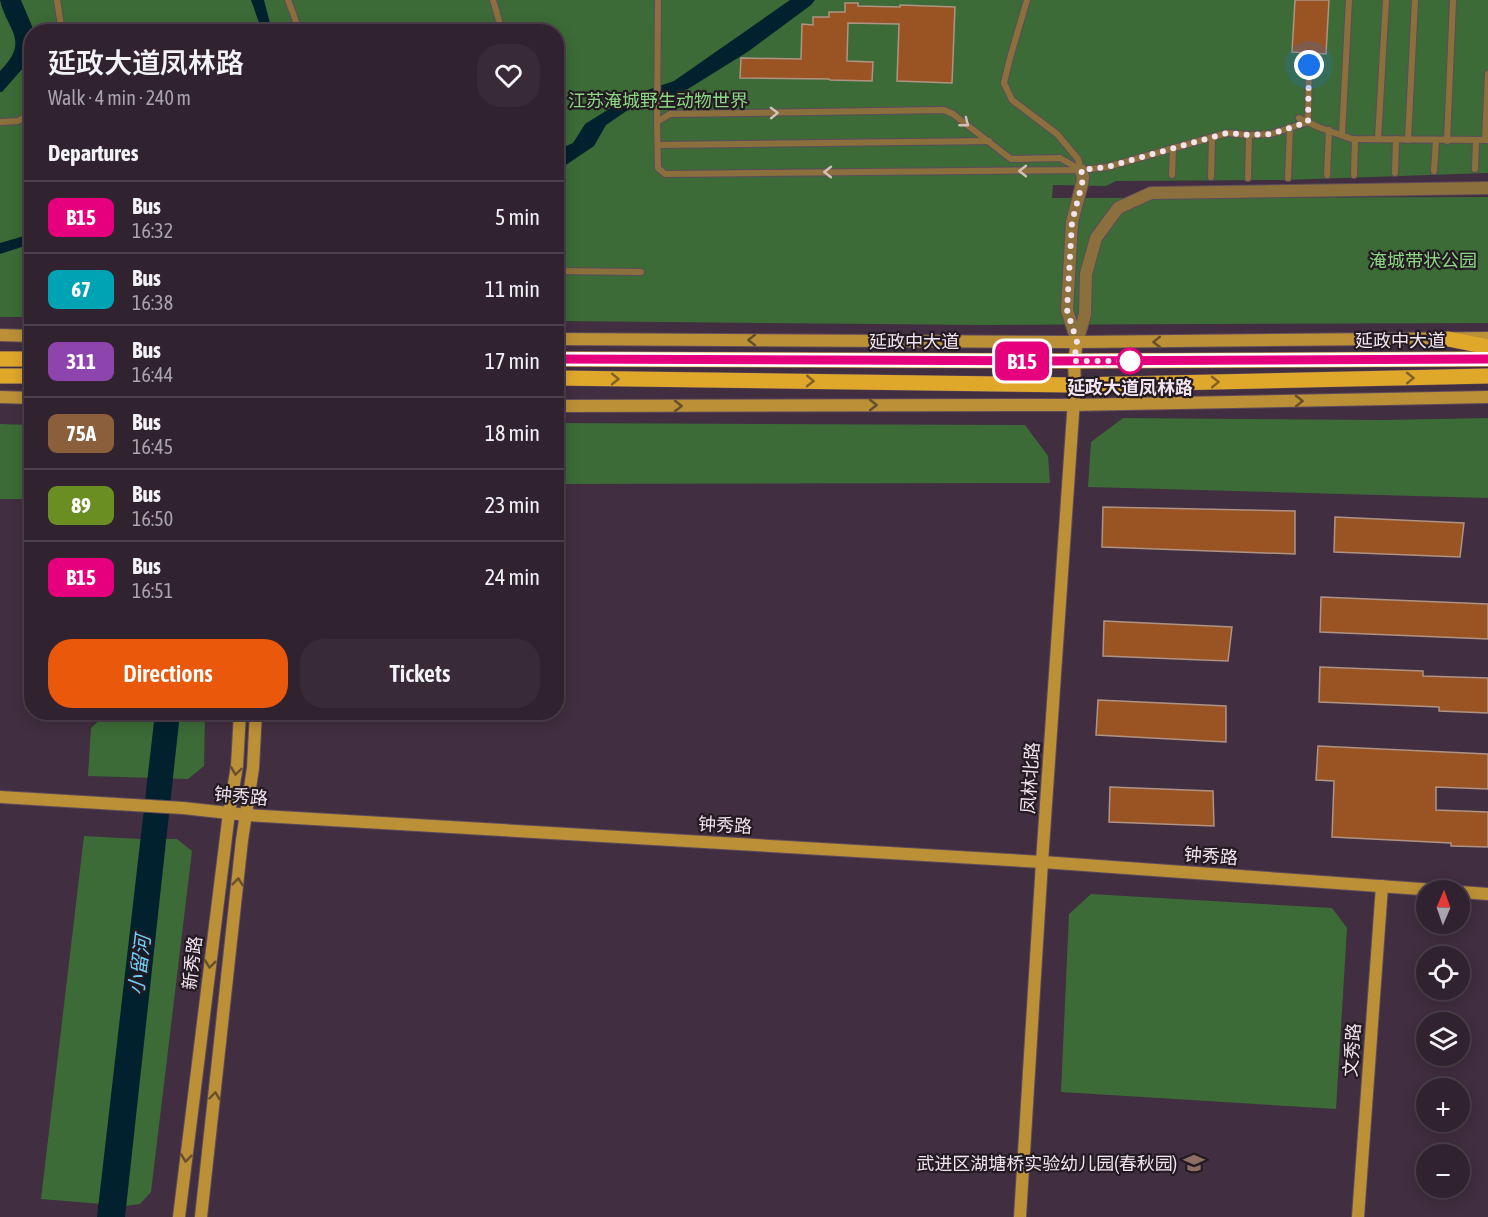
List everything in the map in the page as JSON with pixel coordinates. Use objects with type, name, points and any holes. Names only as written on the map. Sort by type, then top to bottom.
[{"type":"main road","points":[[1448,339],[1488,347]]},
{"type":"main road","points":[[0,359],[24,359]]},
{"type":"main road","name":"延政中大道","points":[[564,359],[1074,361],[1488,359]]},
{"type":"main road","points":[[0,376],[24,376]]},
{"type":"main road","name":"延政中大道","points":[[564,378],[1075,385],[1488,376]]},
{"type":"street","points":[[1077,342],[1067,310],[1072,222],[1082,184],[1081,170]]},
{"type":"street","points":[[1077,342],[1085,314],[1086,274],[1096,238],[1118,208],[1151,193],[1488,188]]},
{"type":"street","points":[[0,335],[24,336]]},
{"type":"street","points":[[564,339],[1077,342],[1488,338]]},
{"type":"street","name":"凤林北路","points":[[1020,1217],[1077,342]]},
{"type":"street","points":[[0,397],[24,398]]},
{"type":"street","points":[[564,406],[1073,405],[1488,397]]},
{"type":"street","name":"新秀路","points":[[179,1217],[229,813],[237,766],[240,720]]},
{"type":"street","name":"新秀路","points":[[201,1217],[242,840],[253,768],[256,720]]},
{"type":"street","name":"钟秀路","points":[[0,797],[183,808],[247,816],[1042,862],[1416,889]]},
{"type":"street","name":"文秀路","points":[[1358,1217],[1382,886]]},
{"type":"street","points":[[1470,893],[1488,894]]},
{"type":"lane","points":[[57,0],[61,24]]},
{"type":"lane","points":[[288,0],[297,24]]},
{"type":"lane","points":[[493,0],[500,24]]},
{"type":"lane","points":[[658,0],[658,168],[665,174],[1081,170],[1107,167],[1227,133],[1271,134],[1308,122]]},
{"type":"lane","points":[[1027,0],[1004,83],[1012,100],[1056,134],[1078,159],[1081,170]]},
{"type":"lane","points":[[1342,135],[1349,0]]},
{"type":"lane","points":[[1378,139],[1386,0]]},
{"type":"lane","points":[[1408,140],[1414,0]]},
{"type":"lane","points":[[1447,141],[1453,0]]},
{"type":"lane","points":[[1308,122],[1309,65]]},
{"type":"lane","points":[[1299,118],[1355,139],[1487,140],[1488,74]]},
{"type":"lane","points":[[657,123],[670,114],[944,110],[953,114],[1011,159],[1060,158],[1081,170]]},
{"type":"lane","points":[[0,122],[18,121],[24,118]]},
{"type":"lane","points":[[1288,178],[1290,128]]},
{"type":"lane","points":[[1327,175],[1329,130]]},
{"type":"lane","points":[[1248,178],[1249,135]]},
{"type":"lane","points":[[1211,177],[1212,137]]},
{"type":"lane","points":[[1354,175],[1355,139]]},
{"type":"lane","points":[[1395,173],[1396,140]]},
{"type":"lane","points":[[1434,171],[1436,140]]},
{"type":"lane","points":[[658,145],[989,141]]},
{"type":"lane","points":[[1475,169],[1476,141]]},
{"type":"lane","points":[[1172,176],[1173,148]]},
{"type":"lane","points":[[564,271],[640,272]]},
{"type":"green space","name":"江苏淹城野生动物世界","points":[[0,0],[1488,0],[1488,173],[1285,180],[1116,181],[1106,186],[1053,185],[1052,198],[1488,197],[1488,323],[984,325],[564,321],[564,24],[24,24],[24,317],[0,317]]},
{"type":"green space","points":[[1123,418],[1384,420],[1488,418],[1488,498],[1088,487],[1091,442]]},
{"type":"green space","points":[[564,423],[1025,425],[1048,456],[1050,483],[564,484]]},
{"type":"green space","points":[[0,424],[24,425],[24,499],[0,499]]},
{"type":"green space","points":[[100,720],[205,720],[204,766],[188,779],[88,776],[91,728]]},
{"type":"green space","points":[[84,836],[177,839],[192,851],[151,1192],[140,1204],[126,1206],[41,1199]]},
{"type":"green space","points":[[1091,894],[1332,908],[1347,928],[1336,1109],[1061,1092],[1069,914]]},
{"type":"water","points":[[0,0],[21,0],[31,24],[24,24],[24,67],[0,92],[0,71],[14,51],[15,43]]},
{"type":"water","points":[[251,0],[264,0],[270,24],[260,24]]},
{"type":"water","points":[[790,0],[815,0],[749,51],[683,92],[628,110],[606,125],[594,146],[564,166],[564,147],[573,143],[585,124],[630,96],[674,81]]},
{"type":"water","points":[[24,236],[24,246],[0,254],[0,243]]},
{"type":"water","name":"小留河","points":[[154,720],[179,720],[125,1217],[97,1217]]},
{"type":"building","points":[[1295,0],[1329,0],[1326,54],[1292,52]]},
{"type":"building","points":[[845,3],[858,3],[858,6],[955,7],[952,83],[897,81],[899,24],[848,23],[847,61],[873,62],[872,81],[740,78],[741,58],[801,59],[802,24],[813,25],[813,17],[829,17],[829,12],[845,12]]},
{"type":"building","points":[[1103,507],[1295,511],[1295,554],[1102,547]]},
{"type":"building","points":[[1335,517],[1464,523],[1460,557],[1334,552]]},
{"type":"building","points":[[1321,597],[1488,604],[1488,639],[1320,632]]},
{"type":"building","points":[[1104,621],[1232,627],[1228,661],[1103,656]]},
{"type":"building","points":[[1320,667],[1423,671],[1423,676],[1488,678],[1488,713],[1439,711],[1439,707],[1319,702]]},
{"type":"building","points":[[1098,700],[1226,706],[1226,742],[1096,735]]},
{"type":"building","points":[[1318,746],[1488,754],[1488,789],[1436,787],[1436,810],[1488,812],[1488,847],[1332,837],[1334,781],[1316,780]]},
{"type":"building","points":[[1110,787],[1213,791],[1214,826],[1109,822]]},
{"type":"bus line","name":"B15","points":[[564,359],[1050,361],[1488,359]]},
{"type":"place","name":"延政大道凤林路","points":[[1130,361]]},
{"type":"place","name":"武进区湖塘桥实验幼儿园(春秋园)","points":[[1194,1163]]},
{"type":"route","points":[[1130,361],[1074,361],[1077,342],[1067,310],[1072,222],[1082,184],[1081,170],[1107,167],[1227,133],[1271,134],[1308,122],[1309,65]]},
{"type":"park label","name":"淹城带状公园","points":[[1423,260]]}]
